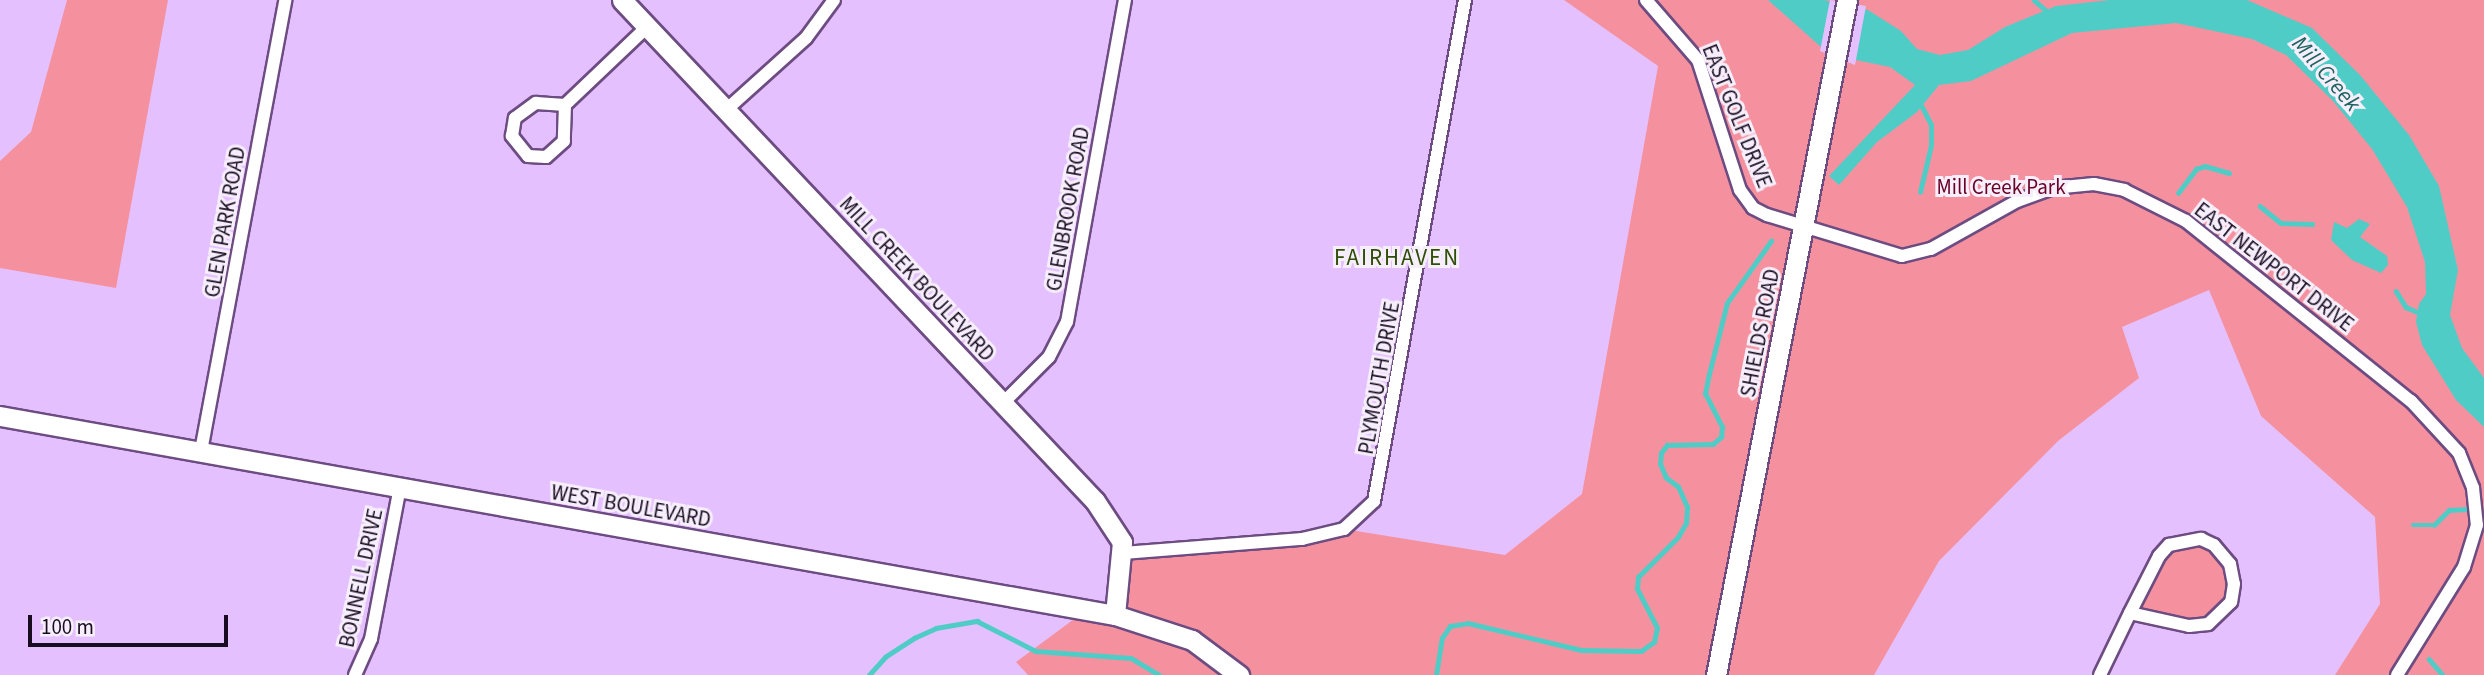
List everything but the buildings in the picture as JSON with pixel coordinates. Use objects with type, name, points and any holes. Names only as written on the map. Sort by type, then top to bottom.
[{"type":"street","name":"GLEN PARK ROAD","points":[[201,451],[285,0]]},
{"type":"street","name":"MILL CREEK BOULEVARD","points":[[622,0],[1095,501],[1122,542],[1123,553]]},
{"type":"street","points":[[726,110],[806,38],[834,0]]},
{"type":"street","name":"GLENBROOK ROAD","points":[[1003,403],[1049,357],[1067,322],[1125,0]]},
{"type":"street","name":"PLYMOUTH DRIVE","points":[[1123,553],[1302,539],[1344,529],[1374,501],[1465,0]]},
{"type":"street","name":"EAST GOLF DRIVE","points":[[1646,0],[1698,60],[1740,190],[1753,208],[1804,229]]},
{"type":"street","name":"SHIELDS ROAD","points":[[1716,675],[1847,0]]},
{"type":"street","points":[[565,105],[567,132],[560,148],[536,158],[519,150],[512,126],[522,110],[536,103],[565,105],[647,27]]},
{"type":"street","name":"EAST NEWPORT DRIVE","points":[[1804,229],[1883,253],[1918,254],[2017,201],[2072,185],[2124,190],[2186,221],[2412,401],[2446,436],[2468,471],[2476,508],[2474,541],[2448,596],[2397,675]]},
{"type":"street","name":"WEST BOULEVARD","points":[[0,416],[1115,615],[1192,640],[1240,675]]},
{"type":"street","name":"BONNELL DRIVE","points":[[355,675],[371,639],[400,488]]},
{"type":"street","points":[[2099,675],[2130,613],[2169,545],[2201,539],[2214,545],[2230,564],[2234,584],[2231,602],[2208,624],[2189,626],[2130,613]]},
{"type":"street","points":[[1115,615],[1123,553]]},
{"type":"green space","points":[[67,0],[168,0],[116,288],[0,268],[0,161],[31,132]]},
{"type":"green space","name":"Mill Creek Park","points":[[1564,0],[2484,0],[2484,675],[2335,675],[2380,604],[2375,517],[2261,416],[2209,290],[2122,327],[2139,378],[2058,441],[1939,561],[1874,675],[1028,675],[1016,662],[1085,611],[1115,615],[1123,553],[1344,529],[1505,555],[1582,494],[1658,66]]},
{"type":"green space","points":[[2189,538],[2223,554],[2232,596],[2208,624],[2130,613],[2160,553]]},
{"type":"water","points":[[1768,0],[1824,0],[1845,5],[1821,47]]},
{"type":"water","name":"Mill Creek","points":[[2110,0],[2247,0],[2312,28],[2360,75],[2409,135],[2439,186],[2458,270],[2450,315],[2462,348],[2484,378],[2484,427],[2456,400],[2422,345],[2416,322],[2419,304],[2426,294],[2425,262],[2407,207],[2372,149],[2333,101],[2286,55],[2252,39],[2176,23],[2072,33],[1971,81],[1939,85],[1917,112],[1877,142],[1839,185],[1829,176],[1915,85],[1890,67],[1836,56],[1846,5],[1868,10],[1901,31],[1917,49],[1940,55],[1968,50],[2005,27],[2056,6]]},
{"type":"water","points":[[2359,219],[2370,224],[2360,237],[2387,256],[2388,265],[2381,273],[2352,260],[2331,240],[2334,222],[2347,228]]},
{"type":"pier","points":[[1830,0],[1866,6],[1855,65],[1820,51]]},
{"type":"waterway","points":[[2034,0],[2049,13]]},
{"type":"waterway","points":[[1920,192],[1931,145],[1931,125],[1922,107]]},
{"type":"waterway","points":[[2178,193],[2196,169],[2205,166],[2229,173]]},
{"type":"waterway","points":[[2260,206],[2281,223],[2312,224]]},
{"type":"waterway","points":[[1436,675],[1442,638],[1450,626],[1468,623],[1581,650],[1641,651],[1654,642],[1657,628],[1637,589],[1638,577],[1678,537],[1686,523],[1687,507],[1678,487],[1666,478],[1660,464],[1661,453],[1667,445],[1713,444],[1721,437],[1722,427],[1705,394],[1727,303],[1771,241]]},
{"type":"waterway","points":[[2396,291],[2406,307],[2417,312]]},
{"type":"waterway","points":[[2413,525],[2434,525],[2449,510],[2467,509]]},
{"type":"waterway","points":[[869,675],[885,657],[914,638],[936,628],[977,621],[1036,651],[1131,658],[1159,675]]},
{"type":"waterway","points":[[2429,659],[2443,675]]},
{"type":"district","name":"FAIRHAVEN","points":[[1397,258]]}]
